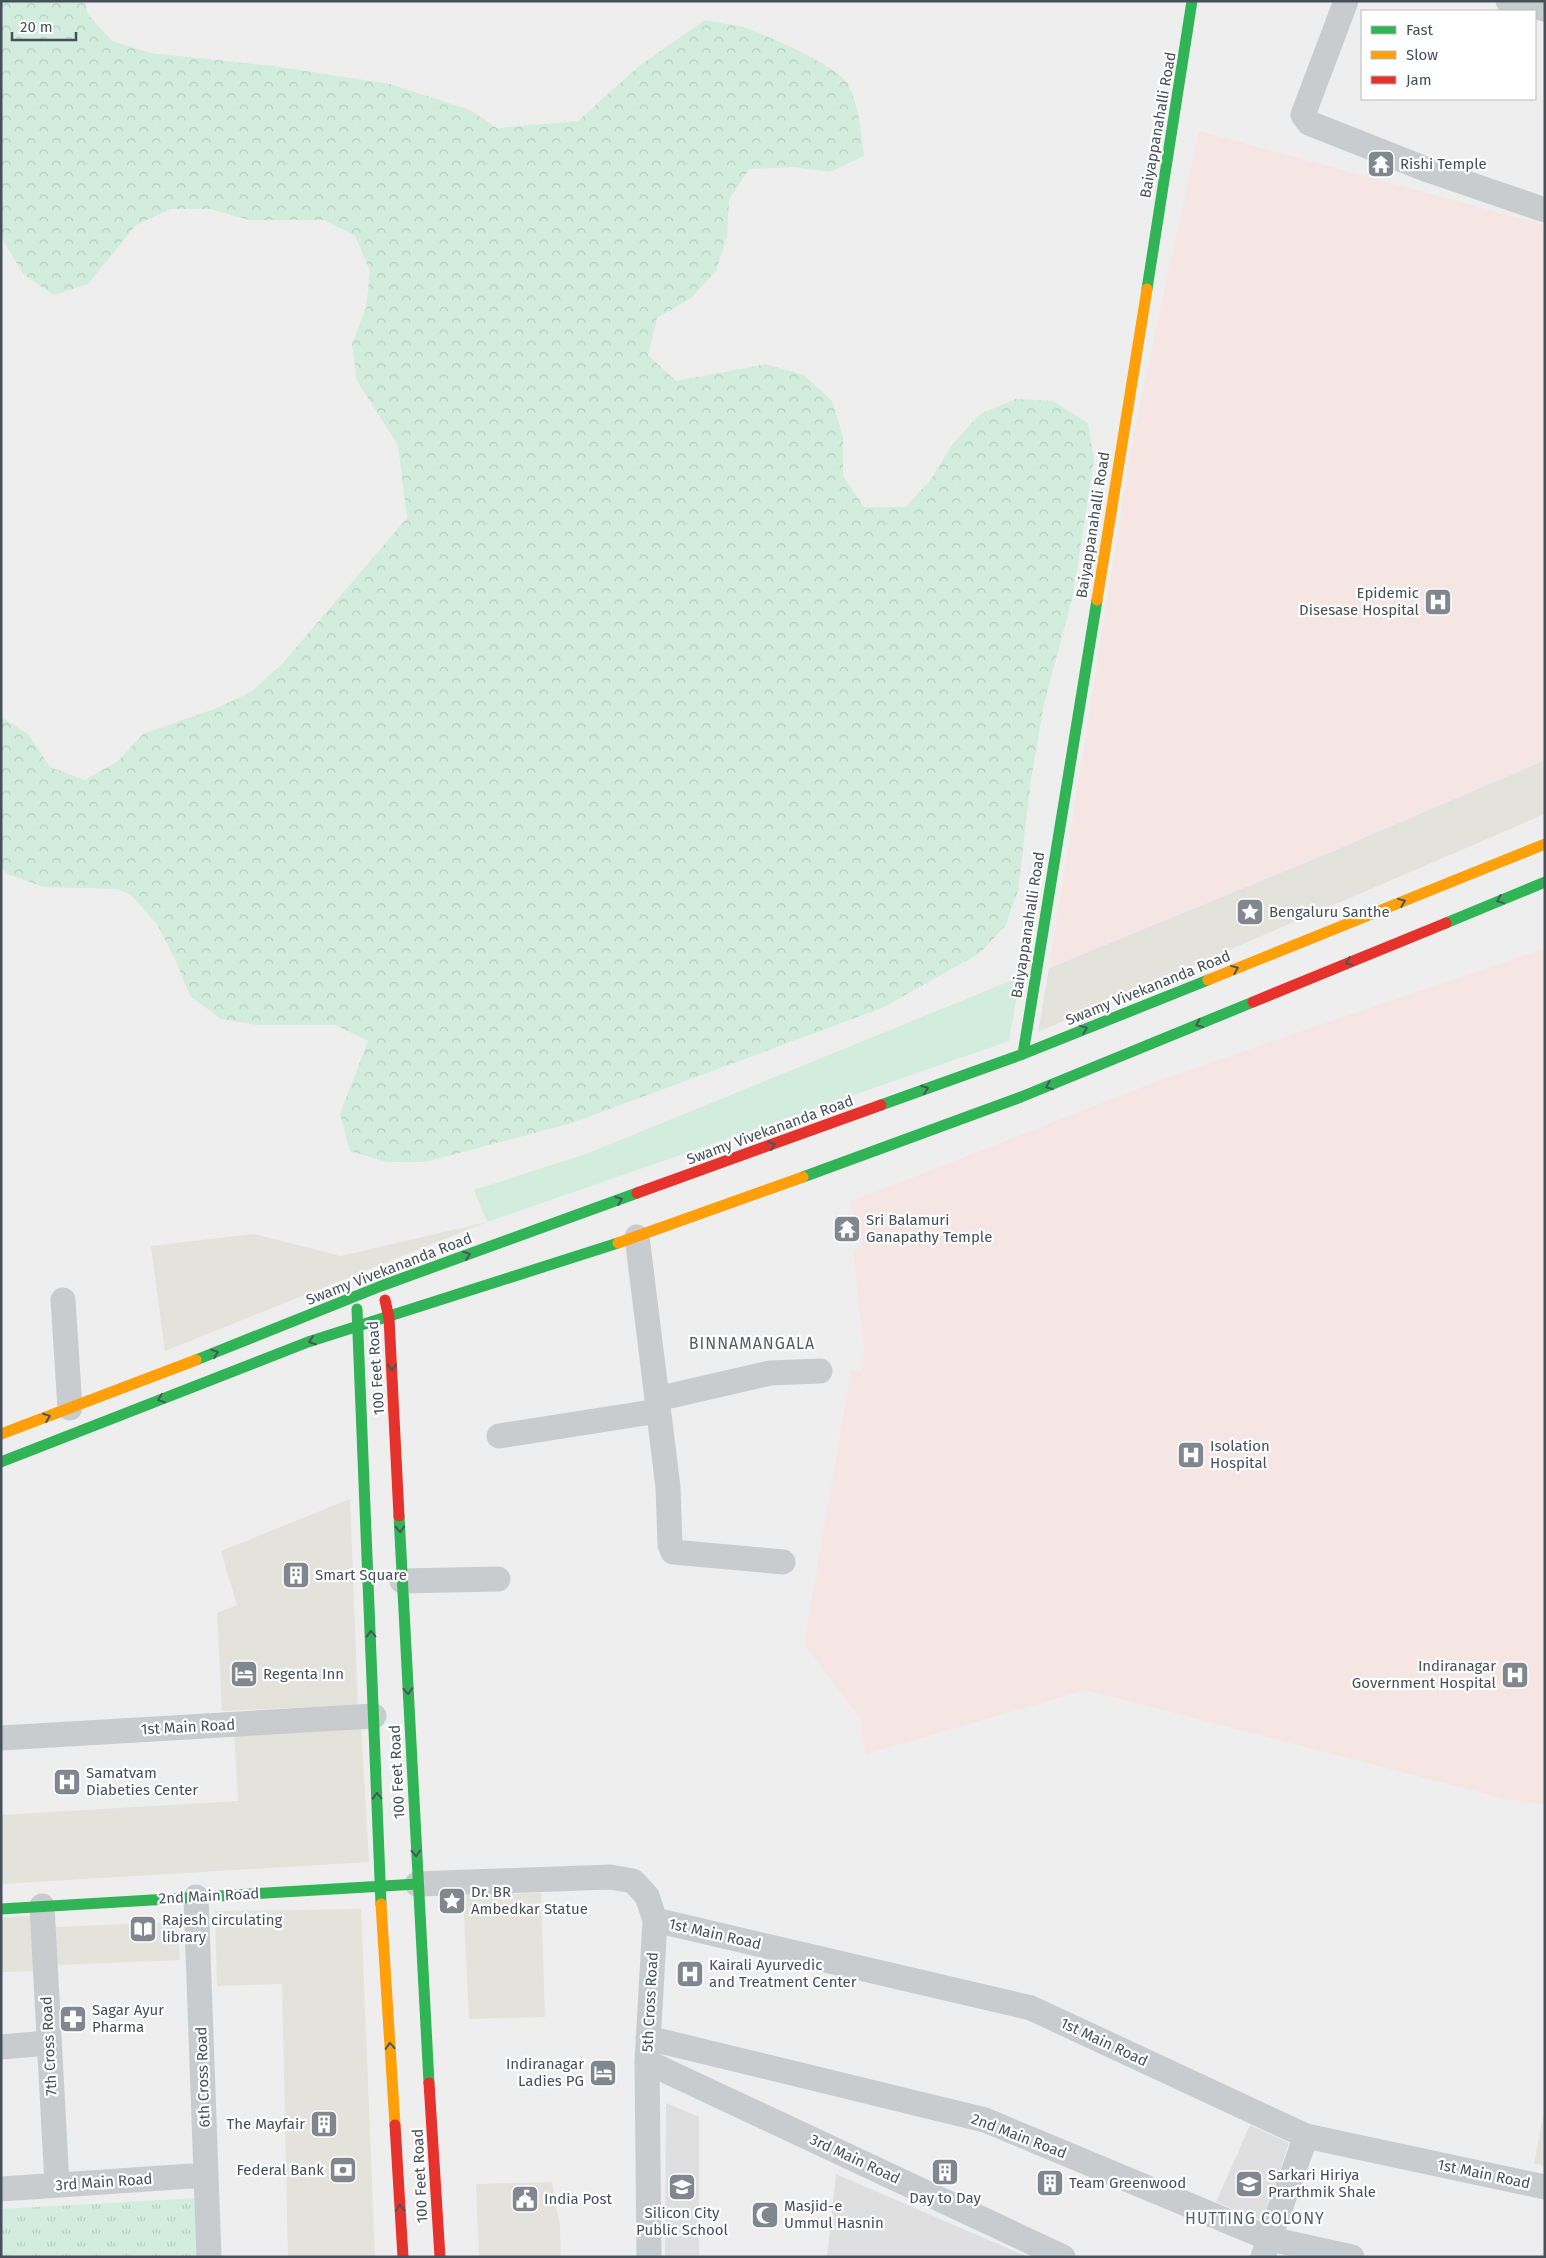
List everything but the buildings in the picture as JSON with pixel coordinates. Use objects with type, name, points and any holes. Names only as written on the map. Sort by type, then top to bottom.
[{"type":"main road","name":"Baiyappanahalli Road","points":[[1023,1054],[1183,70],[1192,1]]},
{"type":"main road","points":[[1163,114],[1164,180]]},
{"type":"main road","points":[[1164,180],[1185,125]]},
{"type":"main road","name":"Swamy Vivekananda Road","points":[[1,1434],[275,1330],[381,1286],[1023,1054],[1545,844]]},
{"type":"main road","points":[[1,1462],[308,1342],[389,1318],[637,1237],[1021,1097],[1545,882]]},
{"type":"main road","name":"100 Feet Road","points":[[381,1286],[389,1318],[417,1884],[440,2257]]},
{"type":"main road","name":"100 Feet Road","points":[[355,1296],[359,1326],[380,1886],[403,2257]]},
{"type":"main road","name":"2nd Main Road","points":[[1,1908],[417,1884]]},
{"type":"street","points":[[1346,1],[1303,115],[1304,119],[1309,123],[1428,170],[1545,210]]},
{"type":"street","points":[[1508,1],[1545,9]]},
{"type":"street","points":[[637,1237],[668,1487],[670,1545],[673,1552],[783,1562]]},
{"type":"street","points":[[63,1300],[70,1408]]},
{"type":"street","points":[[499,1436],[657,1405],[770,1374],[820,1371]]},
{"type":"street","points":[[402,1581],[498,1579]]},
{"type":"street","name":"1st Main Road","points":[[1,1738],[374,1716]]},
{"type":"street","name":"5th Cross Road","points":[[417,1884],[610,1877],[633,1881],[647,1896],[654,1920],[648,2050],[649,2257]]},
{"type":"street","name":"6th Cross Road","points":[[196,1897],[209,2257]]},
{"type":"street","name":"7th Cross Road","points":[[42,1906],[57,2185]]},
{"type":"street","name":"1st Main Road","points":[[654,1920],[1031,2008],[1306,2136],[1545,2188]]},
{"type":"street","points":[[1,2047],[48,2043]]},
{"type":"street","name":"3rd Main Road","points":[[648,2050],[1063,2257]]},
{"type":"street","name":"2nd Main Road","points":[[648,2050],[985,2120],[1267,2248],[1352,2257]]},
{"type":"street","points":[[1267,2248],[1306,2136]]},
{"type":"street","name":"3rd Main Road","points":[[1,2189],[206,2174]]},
{"type":"shaded area","name":"Epidemic Disesase Hospital","points":[[1199,131],[1545,225],[1545,760],[1319,857],[1049,968],[1134,431]]},
{"type":"shaded area","name":"Bengaluru Santhe","points":[[1545,760],[1545,814],[1038,1032],[1049,968],[1319,857]]},
{"type":"shaded area","name":"Isolation Hospital","points":[[1545,948],[1545,1805],[1513,1801],[1086,1690],[866,1754],[859,1716],[804,1645],[851,1370],[862,1372],[864,1348],[853,1250],[862,1248],[850,1202],[1168,1077]]},
{"type":"shaded area","points":[[487,1222],[165,1351],[151,1246],[254,1234],[341,1256]]},
{"type":"shaded area","points":[[350,1499],[358,1705],[222,1711],[217,1613],[237,1605],[221,1551]]},
{"type":"shaded area","points":[[361,1726],[369,1862],[1,1884],[1,1815],[238,1801],[234,1734]]},
{"type":"shaded area","points":[[541,1893],[545,2017],[469,2019],[463,1895]]},
{"type":"shaded area","points":[[361,1909],[375,2257],[288,2257],[282,1984],[217,1986],[215,1911]]},
{"type":"shaded area","points":[[37,1916],[39,1971],[1,1972],[1,1917]]},
{"type":"shaded area","points":[[178,1922],[180,1960],[56,1965],[55,1927]]},
{"type":"shaded area","name":"Silicon City Public School","points":[[666,2103],[699,2117],[699,2257],[665,2257]]},
{"type":"shaded area","points":[[1545,2107],[1545,2166],[1534,2164]]},
{"type":"shaded area","name":"Sarkari Hiriya Prarthmik Shale","points":[[1250,2125],[1289,2143],[1263,2221],[1216,2202]]},
{"type":"shaded area","points":[[836,2174],[1028,2257],[827,2257]]},
{"type":"shaded area","points":[[552,2182],[560,2227],[561,2257],[479,2257],[476,2184]]},
{"type":"green space","points":[[1,1],[86,1],[87,13],[112,41],[151,53],[273,66],[390,84],[470,110],[497,128],[578,121],[639,66],[705,20],[743,27],[767,36],[800,51],[842,77],[848,84],[855,101],[864,156],[830,172],[795,167],[749,169],[729,200],[727,236],[716,271],[691,298],[657,318],[648,355],[676,381],[766,364],[804,375],[832,401],[843,437],[843,476],[864,507],[906,507],[931,479],[952,445],[980,414],[1016,399],[1053,401],[1088,423],[1094,461],[1073,595],[1044,704],[1031,780],[1018,891],[1005,926],[980,953],[882,1008],[572,1123],[425,1162],[387,1162],[350,1151],[340,1114],[368,1041],[335,1025],[258,1025],[221,1019],[190,996],[175,959],[157,924],[131,895],[118,889],[44,887],[7,874],[1,867],[1,717],[28,734],[50,767],[85,780],[118,761],[143,734],[217,708],[251,692],[282,664],[407,518],[398,445],[357,381],[352,344],[366,308],[370,271],[355,236],[324,220],[249,220],[210,209],[171,209],[136,225],[88,284],[54,295],[24,275],[1,237]]},
{"type":"green space","points":[[1020,977],[1009,1041],[487,1222],[474,1190],[586,1154]]},
{"type":"green space","points":[[198,2198],[199,2257],[1,2257],[1,2209]]},
{"type":"traffic: fast","points":[[1147,289],[1192,1]]},
{"type":"traffic: fast","points":[[1023,1054],[1097,600]]},
{"type":"traffic: fast","points":[[1446,923],[1545,882]]},
{"type":"traffic: fast","points":[[881,1105],[1023,1054],[1208,980]]},
{"type":"traffic: fast","points":[[803,1177],[1021,1097],[1253,1002]]},
{"type":"traffic: fast","points":[[196,1360],[381,1286],[637,1193]]},
{"type":"traffic: fast","points":[[1,1462],[308,1342],[618,1243]]},
{"type":"traffic: fast","points":[[357,1309],[381,1904]]},
{"type":"traffic: fast","points":[[399,1516],[429,2083]]},
{"type":"traffic: fast","points":[[1,1909],[417,1884]]},
{"type":"traffic: slow","points":[[1097,600],[1147,289]]},
{"type":"traffic: slow","points":[[1208,980],[1545,844]]},
{"type":"traffic: slow","points":[[618,1243],[803,1177]]},
{"type":"traffic: slow","points":[[1,1434],[196,1360]]},
{"type":"traffic: slow","points":[[381,1904],[395,2125]]},
{"type":"traffic: jam","points":[[1253,1002],[1446,923]]},
{"type":"traffic: jam","points":[[637,1193],[881,1105]]},
{"type":"traffic: jam","points":[[385,1300],[389,1318],[399,1516]]},
{"type":"traffic: jam","points":[[429,2083],[440,2257]]},
{"type":"traffic: jam","points":[[395,2125],[403,2257]]},
{"type":"place","name":"Rishi Temple","points":[[1381,164]]},
{"type":"place","name":"Epidemic Disesase Hospital","points":[[1438,602]]},
{"type":"place","name":"Bengaluru Santhe","points":[[1250,912]]},
{"type":"place","name":"Sri Balamuri Ganapathy Temple","points":[[847,1229]]},
{"type":"place","name":"Isolation Hospital","points":[[1191,1455]]},
{"type":"place","name":"Smart Square","points":[[296,1575]]},
{"type":"place","name":"Regenta Inn","points":[[244,1674]]},
{"type":"place","name":"Indiranagar Government Hospital","points":[[1515,1675]]},
{"type":"place","name":"Samatvam Diabeties Center","points":[[67,1782]]},
{"type":"place","name":"Dr. BR Ambedkar Statue","points":[[452,1901]]},
{"type":"place","name":"Rajesh circulating library","points":[[143,1929]]},
{"type":"place","name":"Kairali Ayurvedic and Treatment Center","points":[[690,1974]]},
{"type":"place","name":"Sagar Ayur Pharma","points":[[73,2019]]},
{"type":"place","name":"Indiranagar Ladies PG","points":[[603,2073]]},
{"type":"place","name":"The Mayfair","points":[[324,2124]]},
{"type":"place","name":"Federal Bank","points":[[343,2170]]},
{"type":"place","name":"Day to Day","points":[[945,2172]]},
{"type":"place","name":"Team Greenwood","points":[[1050,2183]]},
{"type":"place","name":"Sarkari Hiriya Prarthmik Shale","points":[[1249,2184]]},
{"type":"place","name":"Silicon City Public School","points":[[682,2187]]},
{"type":"place","name":"India Post","points":[[525,2199]]},
{"type":"place","name":"Masjid-e Ummul Hasnin","points":[[765,2215]]},
{"type":"district","name":"BINNAMANGALA","points":[[752,1343]]},
{"type":"district","name":"HUTTING COLONY","points":[[1255,2218]]}]
